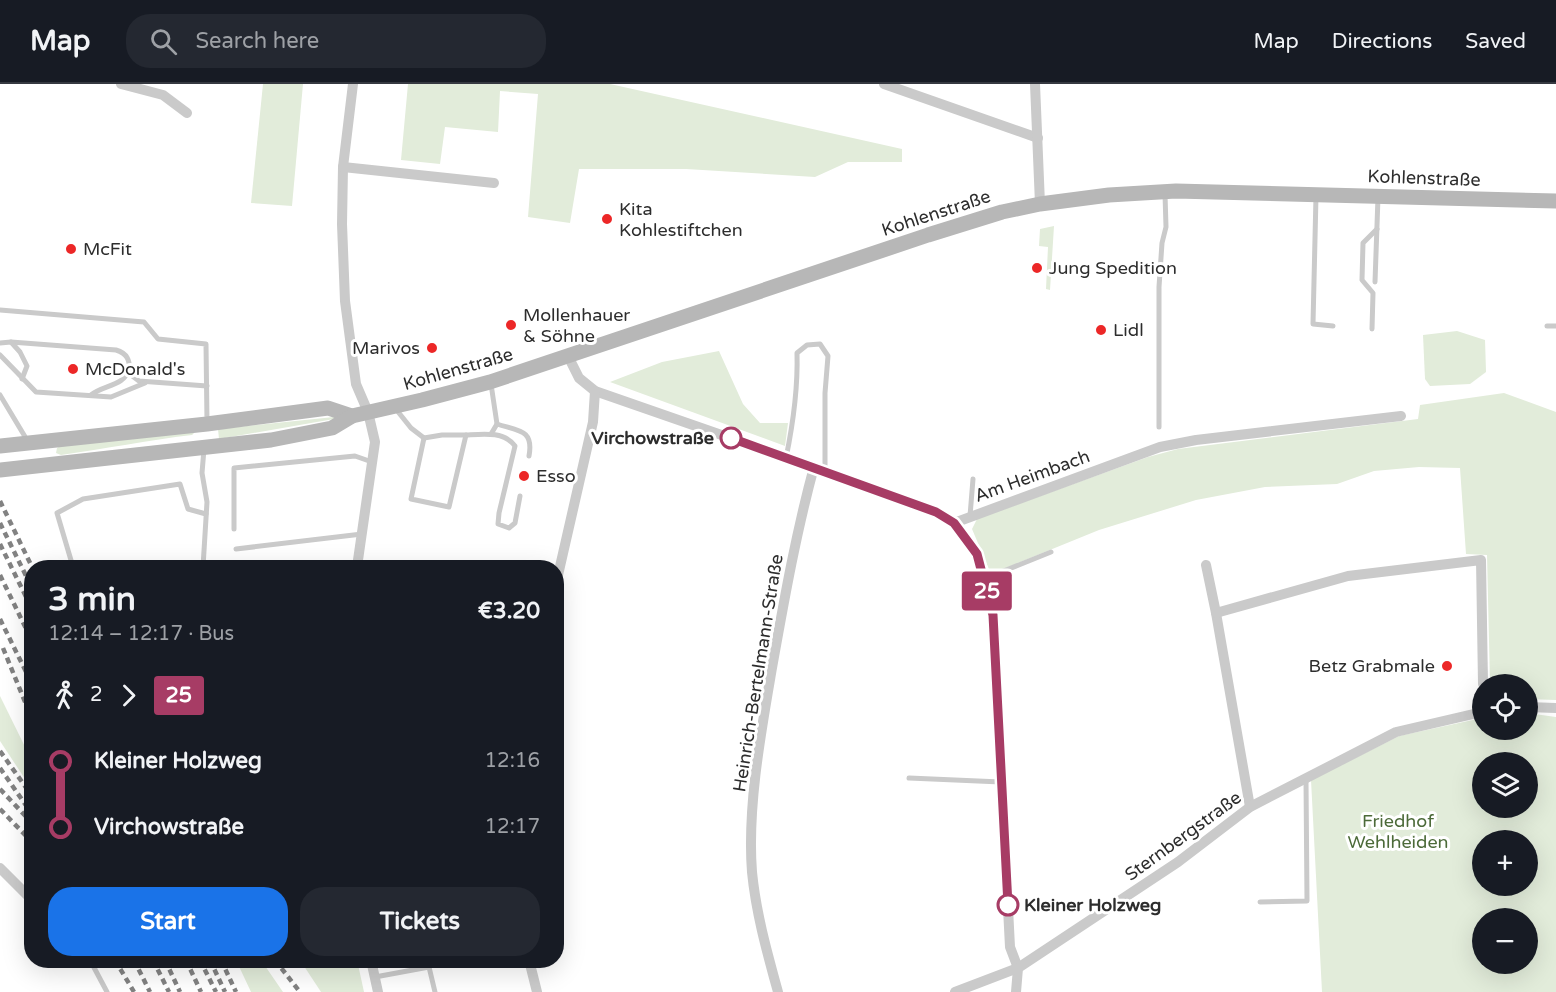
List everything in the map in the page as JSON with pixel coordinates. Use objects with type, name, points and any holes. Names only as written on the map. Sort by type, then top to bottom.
[{"type":"main road","name":"Kohlenstraße","points":[[3,470],[271,440],[325,430],[352,416],[490,382],[928,235],[1002,212],[1040,204],[1088,197],[1165,192],[1556,201]]},
{"type":"main road","name":"Kohlenstraße","points":[[0,446],[207,424],[328,408],[352,416]]},
{"type":"main road","points":[[204,448],[207,424]]},
{"type":"main road","points":[[29,443],[41,466]]},
{"type":"street","points":[[121,84],[163,94],[187,112]]},
{"type":"street","points":[[353,84],[343,167],[342,224],[345,301],[356,384],[369,412],[375,442],[358,560]]},
{"type":"street","points":[[884,84],[1038,138]]},
{"type":"street","points":[[1035,84],[1040,204]]},
{"type":"street","points":[[343,167],[494,183]]},
{"type":"street","points":[[568,356],[579,378],[595,391],[936,512],[954,523],[977,554],[993,615],[1010,947],[1018,968],[1016,992]]},
{"type":"street","points":[[561,560],[593,422],[595,391]]},
{"type":"street","name":"Am Heimbach","points":[[954,523],[1161,447],[1196,440],[1401,416]]},
{"type":"street","name":"Heinrich-Bertelmann-Straße","points":[[778,992],[762,937],[752,871],[753,817],[759,753],[787,587],[804,502],[819,469]]},
{"type":"street","points":[[1216,613],[1348,576],[1481,560],[1483,674]]},
{"type":"street","points":[[1206,565],[1250,807]]},
{"type":"street","points":[[1538,707],[1556,708]]},
{"type":"street","name":"Sternbergstraße","points":[[956,992],[1018,968],[1178,862],[1250,807],[1396,732],[1472,713]]},
{"type":"street","points":[[0,868],[24,892]]},
{"type":"street","points":[[373,968],[378,992]]},
{"type":"street","points":[[531,968],[537,992]]},
{"type":"lane","points":[[1159,427],[1159,287],[1161,243],[1166,228],[1165,192]]},
{"type":"lane","points":[[1316,195],[1313,324],[1333,326]]},
{"type":"lane","points":[[1375,282],[1378,196]]},
{"type":"lane","points":[[1372,328],[1373,293],[1362,280],[1363,243],[1377,229]]},
{"type":"lane","points":[[0,310],[144,322],[158,339],[206,344],[207,424]]},
{"type":"lane","points":[[1547,326],[1556,326]]},
{"type":"lane","points":[[11,342],[20,352],[27,366],[22,378]]},
{"type":"lane","points":[[0,343],[116,350],[128,356],[131,375],[147,383],[207,386]]},
{"type":"lane","points":[[786,458],[793,421],[798,372],[797,353],[807,345],[820,344],[828,356],[819,469]]},
{"type":"lane","points":[[0,355],[36,392],[111,397],[147,383]]},
{"type":"lane","points":[[91,395],[97,390],[121,381],[128,375],[130,367]]},
{"type":"lane","points":[[490,382],[497,424],[491,434]]},
{"type":"lane","points":[[0,395],[29,443]]},
{"type":"lane","points":[[394,407],[411,428],[424,438],[442,435],[491,434],[511,441],[515,446],[498,524],[508,528],[515,523],[520,495]]},
{"type":"lane","points":[[497,424],[526,434],[531,443],[529,456]]},
{"type":"lane","points":[[424,438],[411,499],[448,507],[466,435]]},
{"type":"lane","points":[[203,560],[207,502],[202,473],[204,448]]},
{"type":"lane","points":[[234,529],[234,468],[355,456],[372,462]]},
{"type":"lane","points":[[970,516],[973,479]]},
{"type":"lane","points":[[71,560],[57,513],[82,499],[180,484],[188,509],[206,514]]},
{"type":"lane","points":[[236,549],[362,534]]},
{"type":"lane","points":[[984,579],[1051,552]]},
{"type":"lane","points":[[909,778],[1001,782]]},
{"type":"lane","points":[[1260,902],[1307,901],[1306,779]]},
{"type":"lane","points":[[94,968],[107,992]]},
{"type":"lane","points":[[375,977],[424,968]]},
{"type":"lane","points":[[429,968],[435,992]]},
{"type":"green space","points":[[263,84],[303,84],[292,206],[251,203]]},
{"type":"green space","points":[[408,84],[610,84],[902,149],[902,162],[848,162],[815,177],[686,169],[579,169],[570,223],[528,217],[538,94],[500,91],[498,132],[445,127],[440,164],[401,160]]},
{"type":"green space","points":[[1054,226],[1050,290],[1046,289],[1048,247],[1039,246],[1040,229]]},
{"type":"green space","points":[[1457,331],[1485,340],[1486,372],[1470,384],[1430,386],[1425,379],[1423,335]]},
{"type":"green space","points":[[719,351],[743,404],[760,423],[788,423],[785,446],[610,382],[662,362]]},
{"type":"green space","points":[[1504,393],[1556,412],[1556,700],[1538,699],[1538,674],[1490,674],[1487,555],[1466,554],[1460,468],[1419,467],[1374,471],[1337,484],[1265,487],[1196,500],[1099,530],[991,574],[972,529],[977,519],[1148,457],[1178,449],[1418,419],[1420,405]]},
{"type":"green space","points":[[334,417],[334,419],[219,439],[218,429]]},
{"type":"green space","points":[[195,432],[192,435],[77,453],[61,455],[56,453],[60,446]]},
{"type":"green space","points":[[0,696],[24,745],[24,777],[0,741]]},
{"type":"green space","name":"Friedhof Wehlheiden","points":[[1538,715],[1556,717],[1556,992],[1322,992],[1311,780],[1399,736],[1472,720],[1472,740],[1538,740]]},
{"type":"green space","points":[[240,968],[266,968],[283,992],[251,992]]},
{"type":"green space","points":[[305,968],[359,968],[364,992],[321,992]]},
{"type":"railway","points":[[0,501],[29,560]]},
{"type":"railway","points":[[0,523],[24,572]]},
{"type":"railway","points":[[0,544],[24,593]]},
{"type":"railway","points":[[0,575],[24,624]]},
{"type":"railway","points":[[0,619],[24,668]]},
{"type":"railway","points":[[3,648],[24,699]]},
{"type":"railway","points":[[0,751],[24,785]]},
{"type":"railway","points":[[0,768],[24,802]]},
{"type":"railway","points":[[0,789],[24,814]]},
{"type":"railway","points":[[0,809],[24,834]]},
{"type":"railway","points":[[120,968],[134,992]]},
{"type":"railway","points":[[138,968],[150,992]]},
{"type":"railway","points":[[157,968],[169,992]]},
{"type":"railway","points":[[169,968],[180,992]]},
{"type":"railway","points":[[190,968],[201,992]]},
{"type":"railway","points":[[204,968],[216,992]]},
{"type":"railway","points":[[214,968],[225,992]]},
{"type":"railway","points":[[225,968],[236,992]]},
{"type":"railway","points":[[281,968],[300,992]]},
{"type":"bus line","name":"25","points":[[731,438],[936,512],[954,523],[977,554],[993,615],[1008,905]]},
{"type":"place","name":"Kita Kohlestiftchen","points":[[607,219]]},
{"type":"place","name":"McFit","points":[[71,249]]},
{"type":"place","name":"Jung Spedition","points":[[1037,268]]},
{"type":"place","name":"Mollenhauer & Söhne","points":[[511,325]]},
{"type":"place","name":"Lidl","points":[[1101,330]]},
{"type":"place","name":"Marivos","points":[[432,348]]},
{"type":"place","name":"McDonald's","points":[[73,369]]},
{"type":"place","name":"Virchowstraße","points":[[731,438]]},
{"type":"place","name":"Esso","points":[[524,476]]},
{"type":"place","name":"Betz Grabmale","points":[[1447,666]]},
{"type":"place","name":"Kleiner Holzweg","points":[[1008,905]]}]
